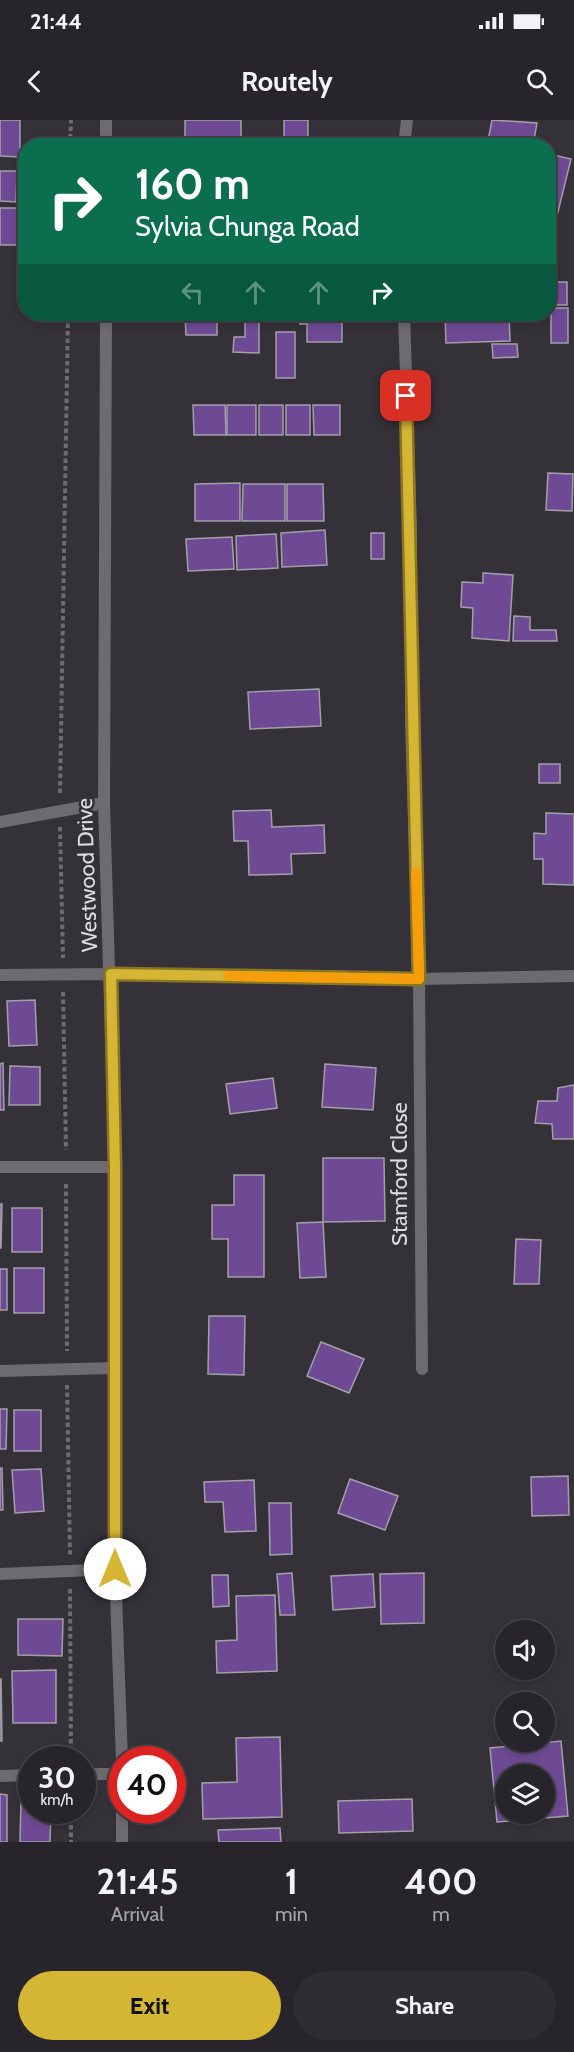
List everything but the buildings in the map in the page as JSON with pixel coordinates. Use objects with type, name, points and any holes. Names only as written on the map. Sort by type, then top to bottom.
[{"type":"street","points":[[106,120],[106,138]]},
{"type":"street","points":[[405,138],[406,120]]},
{"type":"street","name":"Westwood Drive","points":[[106,321],[104,803],[111,974],[115,1167],[115,1569],[121,1746]]},
{"type":"street","name":"Stamford Close","points":[[404,321],[411,528],[411,723],[419,979],[422,1368]]},
{"type":"street","points":[[0,822],[104,803]]},
{"type":"street","points":[[0,975],[111,974],[419,979],[574,976]]},
{"type":"street","points":[[0,1167],[115,1167]]},
{"type":"street","points":[[0,1371],[114,1368]]},
{"type":"street","points":[[0,1574],[70,1573],[115,1569]]},
{"type":"street","points":[[0,1776],[18,1775]]},
{"type":"street","points":[[122,1824],[122,1842]]},
{"type":"path","points":[[70,138],[71,120]]},
{"type":"path","points":[[68,321],[60,810],[66,1166],[71,1746]]},
{"type":"path","points":[[71,1824],[71,1842]]},
{"type":"slow traffic","points":[[228,976],[419,979],[416,872]]},
{"type":"route","points":[[115,1569],[115,1167],[111,974],[419,979],[411,723],[411,528],[406,396]]}]
